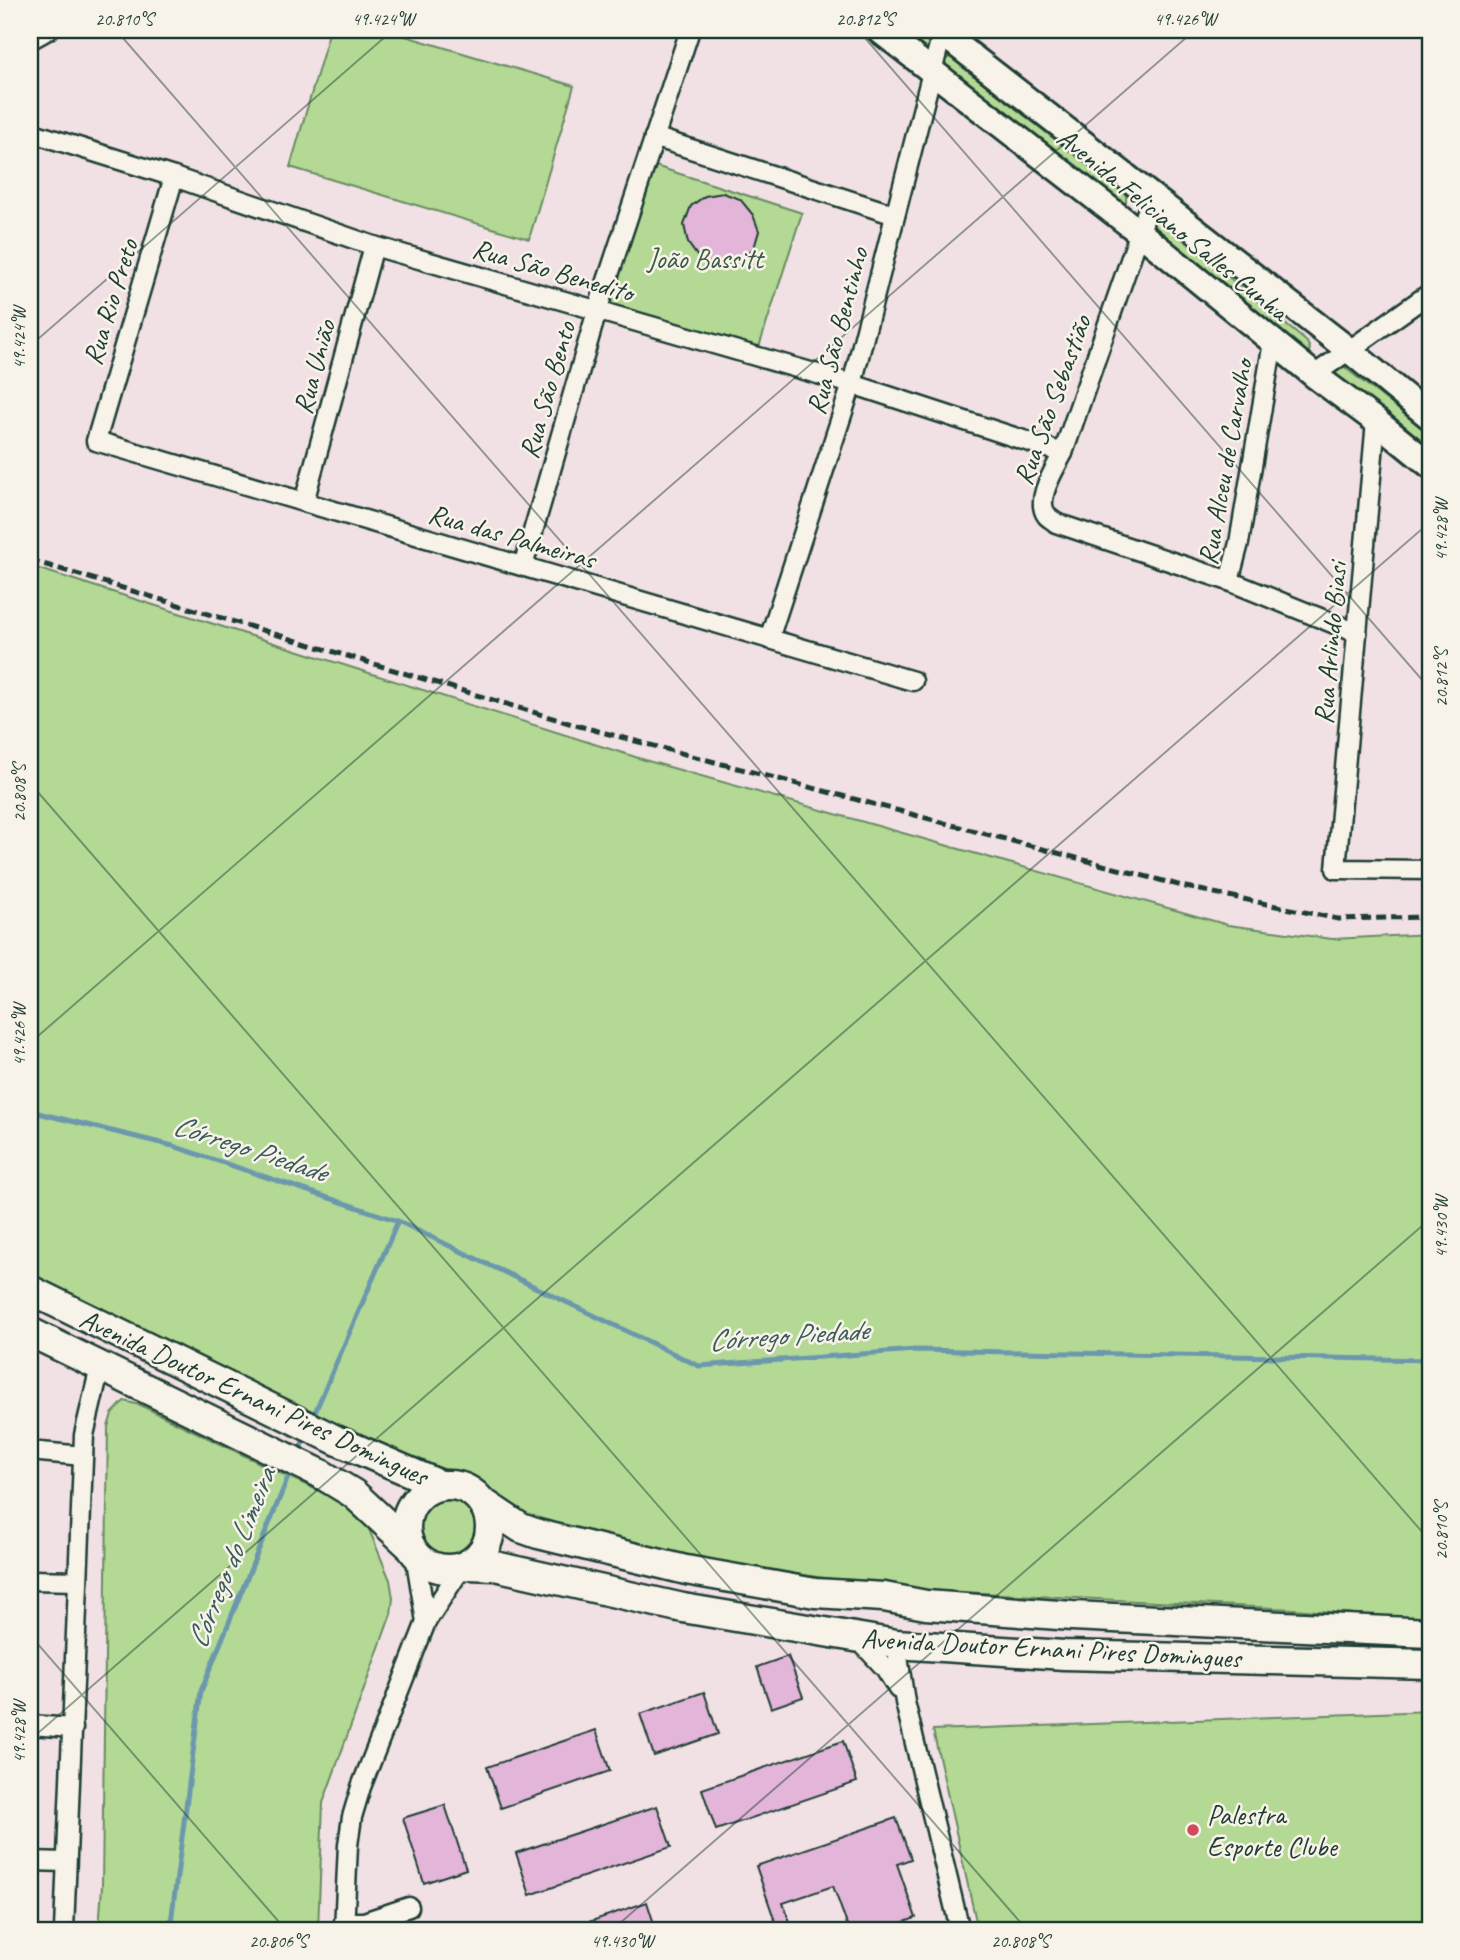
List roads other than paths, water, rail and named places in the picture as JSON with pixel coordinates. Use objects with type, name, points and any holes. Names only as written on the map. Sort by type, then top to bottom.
[{"type":"main road","name":"Avenida Feliciano Salles Cunha","points":[[879,30],[1139,232],[1314,375],[1430,465]]},
{"type":"main road","name":"Avenida Feliciano Salles Cunha","points":[[940,31],[1350,351],[1430,417]]},
{"type":"main road","name":"Avenida Doutor Ernani Pires Domingues","points":[[30,1290],[336,1440],[440,1485]]},
{"type":"main road","name":"Avenida Doutor Ernani Pires Domingues","points":[[30,1332],[321,1474],[354,1494],[413,1551]]},
{"type":"main road","points":[[440,1485],[456,1486],[471,1492],[482,1502],[489,1515],[490,1530],[487,1544],[480,1556],[465,1566],[449,1570],[425,1563],[413,1551],[406,1532],[407,1516],[414,1502],[426,1491],[440,1485]]},
{"type":"main road","name":"Avenida Doutor Ernani Pires Domingues","points":[[482,1502],[521,1528],[538,1534],[686,1570],[815,1593],[884,1597],[926,1605],[1072,1616],[1430,1633]]},
{"type":"main road","name":"Avenida Doutor Ernani Pires Domingues","points":[[465,1566],[495,1566],[683,1608],[895,1644],[1064,1655],[1430,1664]]},
{"type":"street","points":[[30,40],[48,30]]},
{"type":"street","name":"Rua São Bento","points":[[523,566],[597,311],[691,30]]},
{"type":"street","name":"Rua São Bentinho","points":[[769,639],[852,384],[940,31]]},
{"type":"street","name":"Rua São Benedito","points":[[30,132],[174,177],[374,246],[852,384],[1063,453]]},
{"type":"street","points":[[654,138],[895,215]]},
{"type":"street","name":"Rua Rio Preto","points":[[96,441],[174,177]]},
{"type":"street","name":"Rua São Sebastião","points":[[1152,197],[1063,453],[1043,494],[1042,506],[1047,516],[1056,523],[1229,581]]},
{"type":"street","name":"Rua União","points":[[304,502],[374,246]]},
{"type":"street","points":[[1314,375],[1430,293]]},
{"type":"street","name":"Rua Alceu de Carvalho","points":[[1273,342],[1239,543],[1229,581],[1357,633]]},
{"type":"street","name":"Rua Arlindo Biasi","points":[[1376,421],[1336,869],[1430,870]]},
{"type":"street","name":"Rua das Palmeiras","points":[[96,441],[913,681]]},
{"type":"street","points":[[64,1930],[84,1435],[100,1367]]},
{"type":"street","points":[[30,1451],[83,1456]]},
{"type":"street","points":[[413,1551],[426,1622]]},
{"type":"street","points":[[409,1907],[344,1926],[352,1817],[373,1754],[426,1622],[465,1566]]},
{"type":"street","points":[[30,1580],[78,1581]]},
{"type":"street","points":[[856,1638],[886,1668],[905,1702]]},
{"type":"street","points":[[895,1644],[905,1702],[960,1930]]},
{"type":"street","points":[[30,1725],[73,1728]]},
{"type":"street","points":[[30,1861],[66,1862]]},
{"type":"waterway","name":"Córrego Piedade","points":[[30,1111],[173,1146],[398,1221],[699,1366],[915,1350],[1430,1360]]},
{"type":"waterway","name":"Córrego do Limeira","points":[[312,1419],[398,1221]]},
{"type":"waterway","name":"Córrego do Limeira","points":[[298,1454],[306,1434]]},
{"type":"waterway","name":"Córrego do Limeira","points":[[170,1930],[201,1691],[291,1470]]},
{"type":"railway","points":[[30,560],[579,726],[1186,887],[1338,919],[1430,917]]},
{"type":"place","name":"Palestra Esporte Clube","points":[[1193,1830]]},
{"type":"park label","name":"João Bassitt","points":[[705,258]]}]
